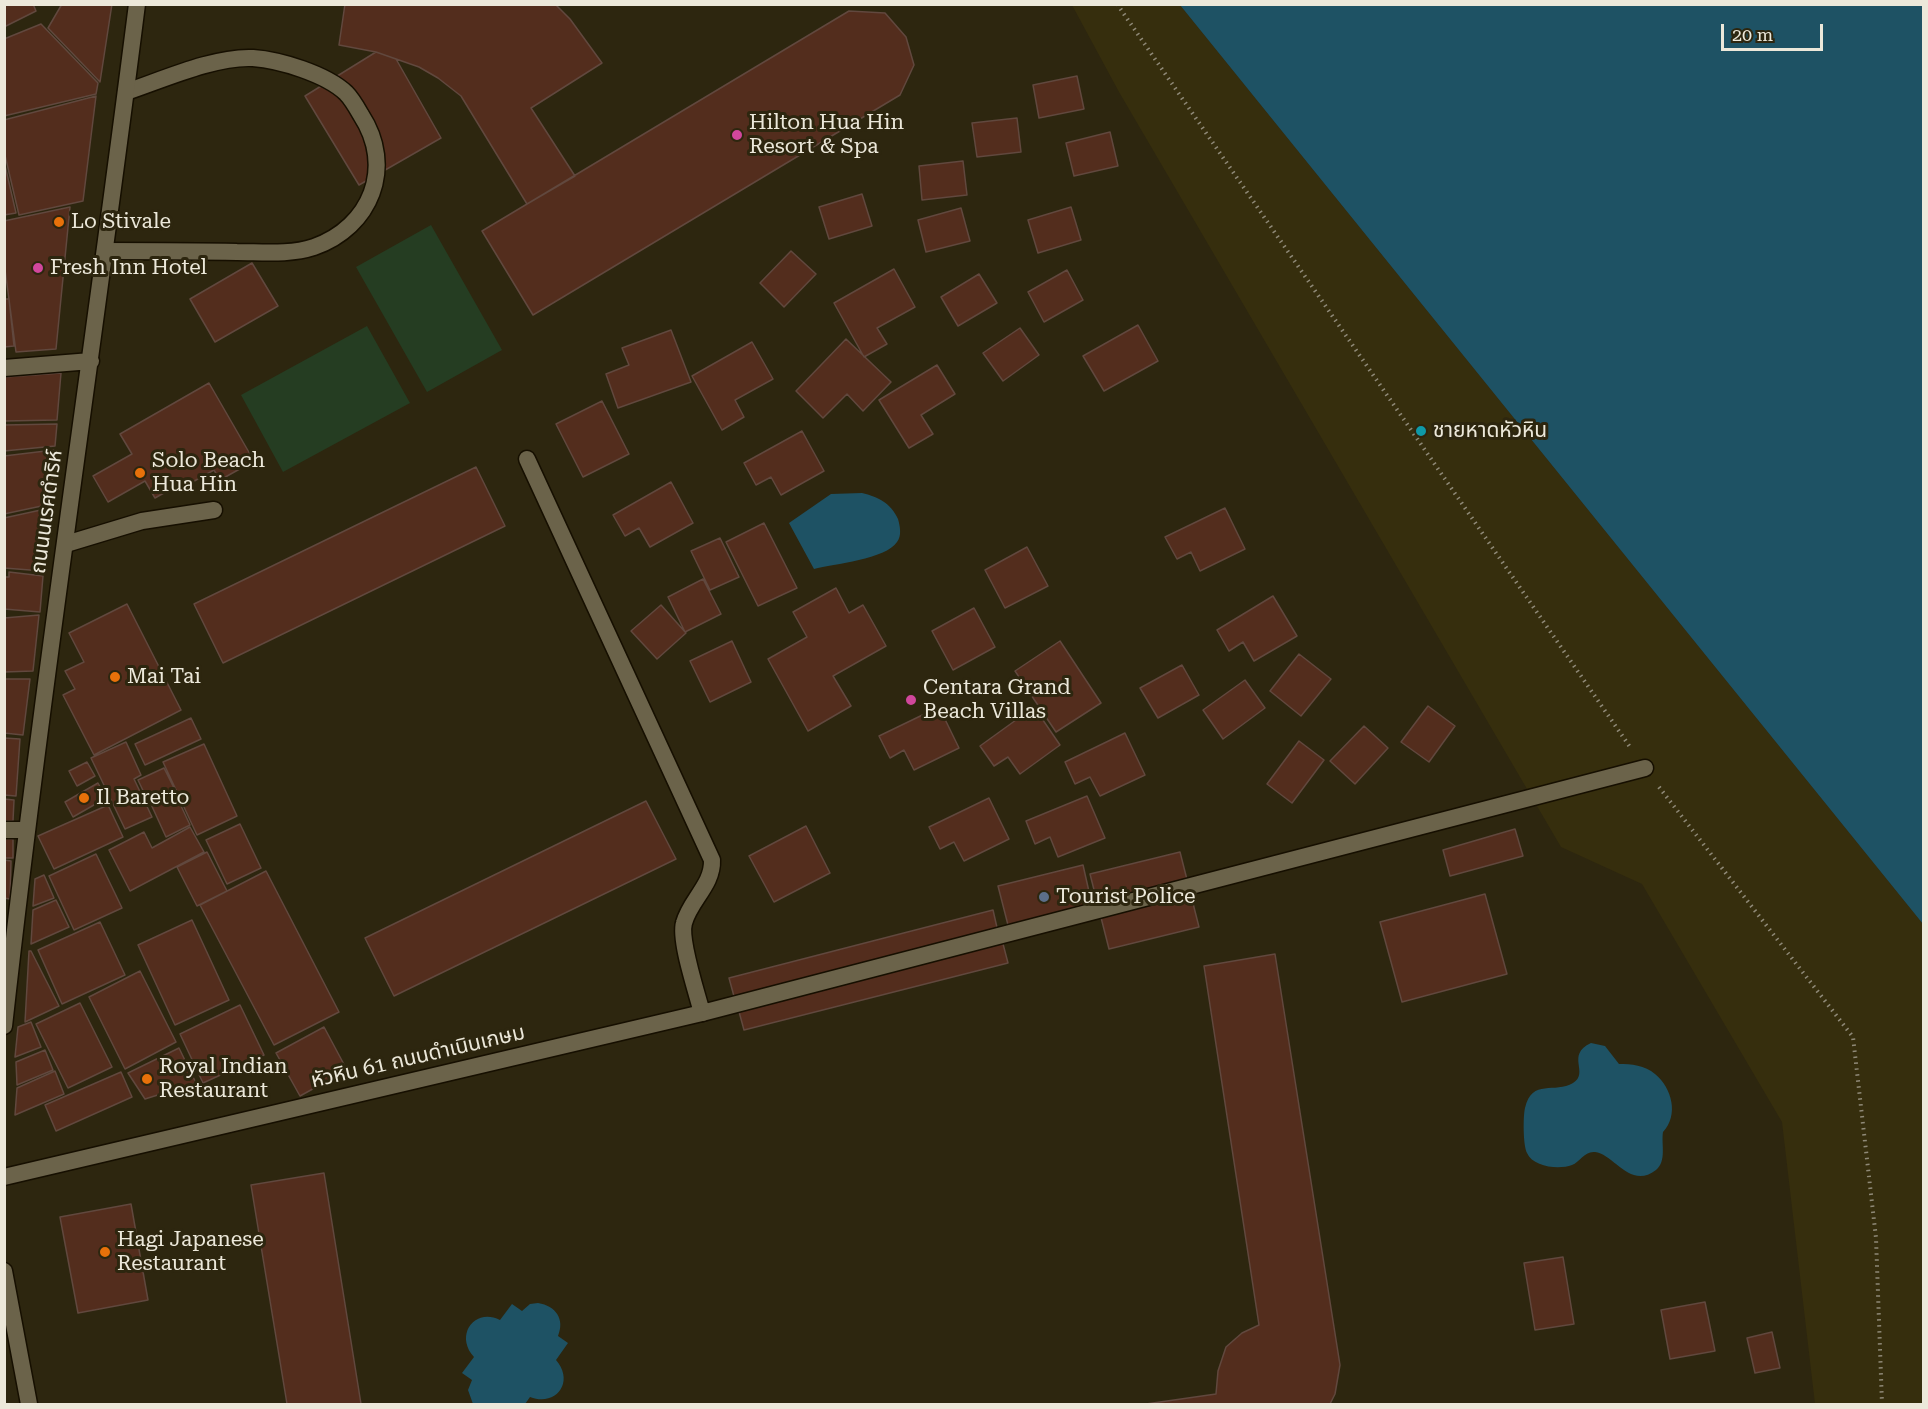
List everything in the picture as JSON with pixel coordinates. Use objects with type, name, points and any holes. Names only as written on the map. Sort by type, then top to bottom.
[{"type":"street","name":"ถนนนเรศดำริห์","points":[[4,1026],[26,830],[91,362],[137,4]]},
{"type":"street","points":[[105,251],[273,252],[311,248],[344,232],[361,215],[369,202],[376,176],[376,153],[369,127],[349,95],[330,82],[292,67],[256,58],[231,60],[212,63],[126,92]]},
{"type":"street","points":[[4,368],[91,362]]},
{"type":"street","points":[[527,459],[712,860],[712,871],[687,915],[682,933],[702,1013]]},
{"type":"street","points":[[66,544],[142,521],[214,510]]},
{"type":"street","name":"หัวหิน 61 ถนนดำเนินเกษม","points":[[4,1177],[702,1013],[1645,768]]},
{"type":"street","points":[[4,830],[26,830]]},
{"type":"street","points":[[4,1271],[29,1404]]},
{"type":"path","points":[[1117,4],[1645,768],[1853,1037],[1876,1238],[1882,1404]]},
{"type":"green space","points":[[431,225],[502,350],[427,392],[356,267]]},
{"type":"green space","points":[[367,326],[410,403],[283,472],[241,395]]},
{"type":"sand","name":"ชายหาดหัวหิน","points":[[1072,5],[1180,5],[1923,924],[1923,1404],[1815,1404],[1782,1122],[1642,884],[1561,847],[1119,92]]},
{"type":"water","points":[[1180,5],[1923,5],[1923,924]]},
{"type":"water","points":[[862,493],[879,499],[892,509],[899,522],[899,540],[891,548],[871,557],[814,569],[789,523],[831,494]]},
{"type":"water","points":[[1591,1043],[1605,1046],[1619,1064],[1638,1066],[1651,1071],[1661,1080],[1669,1094],[1672,1110],[1671,1118],[1663,1132],[1661,1162],[1656,1170],[1647,1175],[1630,1174],[1609,1158],[1595,1152],[1588,1153],[1575,1164],[1560,1167],[1540,1164],[1530,1158],[1527,1153],[1524,1124],[1528,1099],[1539,1090],[1566,1086],[1578,1079],[1578,1058],[1583,1048]]},
{"type":"water","points":[[538,1303],[550,1307],[557,1314],[560,1324],[558,1336],[568,1343],[556,1360],[564,1376],[560,1390],[548,1399],[530,1397],[525,1404],[473,1404],[468,1390],[472,1380],[462,1373],[474,1357],[468,1349],[466,1340],[470,1325],[483,1317],[500,1320],[512,1304],[522,1311],[530,1304]]},
{"type":"building","points":[[4,4],[33,4],[36,11],[4,27]]},
{"type":"building","points":[[62,4],[112,4],[100,82],[48,28]]},
{"type":"building","points":[[345,4],[555,4],[570,19],[602,63],[531,108],[575,176],[527,204],[461,96],[419,67],[376,52],[339,45]]},
{"type":"building","name":"Hilton Hua Hin Resort & Spa","points":[[849,11],[885,13],[906,37],[914,65],[900,95],[533,315],[482,231]]},
{"type":"building","points":[[41,24],[98,83],[96,94],[4,116],[4,39]]},
{"type":"building","points":[[376,52],[396,59],[441,138],[359,185],[305,96]]},
{"type":"building","points":[[1077,76],[1084,109],[1039,118],[1033,85]]},
{"type":"building","points":[[96,96],[83,201],[19,215],[4,151],[4,120]]},
{"type":"building","points":[[1017,118],[1021,152],[977,157],[972,123]]},
{"type":"building","points":[[1110,132],[1118,166],[1074,176],[1066,143]]},
{"type":"building","points":[[4,161],[16,213],[4,215]]},
{"type":"building","points":[[963,161],[967,195],[922,200],[919,166]]},
{"type":"building","points":[[862,194],[872,226],[829,239],[819,207]]},
{"type":"building","points":[[70,207],[56,349],[16,352],[4,262],[4,221]]},
{"type":"building","points":[[1071,207],[1081,240],[1038,253],[1028,220]]},
{"type":"building","points":[[961,208],[970,241],[926,252],[918,220]]},
{"type":"building","points":[[791,251],[816,274],[784,307],[760,283]]},
{"type":"building","points":[[252,263],[278,306],[215,342],[190,299]]},
{"type":"building","points":[[894,269],[915,307],[877,328],[887,344],[864,357],[834,303]]},
{"type":"building","points":[[1067,270],[1083,300],[1044,322],[1028,292]]},
{"type":"building","points":[[979,274],[997,303],[958,326],[941,297]]},
{"type":"building","points":[[4,299],[9,299],[14,346],[4,347]]},
{"type":"building","points":[[1138,325],[1158,361],[1104,391],[1083,356]]},
{"type":"building","points":[[1020,328],[1039,355],[1003,381],[983,353]]},
{"type":"building","points":[[671,330],[691,382],[618,408],[606,374],[629,365],[622,348]]},
{"type":"building","points":[[846,339],[891,382],[863,411],[847,394],[823,418],[796,391]]},
{"type":"building","points":[[752,342],[773,379],[735,400],[744,417],[722,430],[692,376]]},
{"type":"building","points":[[937,365],[955,394],[921,415],[933,434],[909,448],[879,400]]},
{"type":"building","points":[[61,373],[57,420],[4,421],[4,377]]},
{"type":"building","points":[[209,383],[254,461],[220,480],[214,470],[180,489],[178,485],[155,498],[145,481],[108,502],[93,476],[132,454],[120,434]]},
{"type":"building","points":[[602,401],[629,454],[583,477],[556,424]]},
{"type":"building","points":[[57,424],[55,446],[4,451],[4,425]]},
{"type":"building","points":[[802,431],[824,471],[781,495],[771,477],[756,485],[744,463]]},
{"type":"building","points":[[54,450],[51,504],[4,514],[4,456]]},
{"type":"building","points":[[476,467],[505,526],[223,663],[194,604]]},
{"type":"building","points":[[671,482],[693,523],[650,547],[639,528],[625,536],[613,515]]},
{"type":"building","points":[[50,508],[43,571],[4,568],[4,518]]},
{"type":"building","points":[[1225,508],[1245,549],[1200,571],[1191,552],[1177,559],[1165,537]]},
{"type":"building","points":[[764,523],[797,588],[758,606],[726,542]]},
{"type":"building","points":[[720,538],[739,577],[710,590],[691,551]]},
{"type":"building","points":[[1027,547],[1048,586],[1005,608],[985,570]]},
{"type":"building","points":[[9,572],[43,576],[40,612],[4,609],[4,577],[9,577]]},
{"type":"building","points":[[703,579],[721,614],[685,632],[668,597]]},
{"type":"building","points":[[836,588],[849,613],[863,605],[886,646],[833,676],[851,706],[808,731],[768,659],[807,637],[793,612]]},
{"type":"building","points":[[1273,596],[1297,636],[1254,661],[1243,642],[1229,651],[1217,630]]},
{"type":"building","points":[[127,604],[181,710],[94,755],[63,695],[75,689],[65,671],[84,662],[69,633]]},
{"type":"building","points":[[661,605],[686,633],[657,659],[631,631]]},
{"type":"building","points":[[974,608],[995,647],[953,670],[932,631]]},
{"type":"building","points":[[39,615],[33,671],[4,672],[4,618]]},
{"type":"building","points":[[732,641],[751,682],[710,702],[690,661]]},
{"type":"building","points":[[1060,641],[1101,703],[1056,732],[1015,671]]},
{"type":"building","points":[[1299,654],[1331,679],[1301,716],[1270,691]]},
{"type":"building","points":[[1182,665],[1199,695],[1158,718],[1140,688]]},
{"type":"building","points":[[4,679],[30,679],[23,735],[4,733]]},
{"type":"building","points":[[1245,680],[1265,708],[1223,739],[1203,710]]},
{"type":"building","points":[[1428,706],[1455,726],[1429,762],[1401,742]]},
{"type":"building","points":[[939,707],[959,748],[914,770],[904,750],[890,758],[879,736]]},
{"type":"building","points":[[1034,707],[1060,745],[1020,774],[1008,757],[994,766],[980,746]]},
{"type":"building","points":[[191,718],[201,739],[145,765],[135,744]]},
{"type":"building","points":[[1364,726],[1388,748],[1355,784],[1330,761]]},
{"type":"building","points":[[1125,733],[1145,775],[1100,796],[1090,777],[1075,784],[1065,762]]},
{"type":"building","points":[[4,738],[20,739],[16,796],[4,795]]},
{"type":"building","points":[[1299,741],[1324,760],[1292,803],[1267,784]]},
{"type":"building","points":[[126,742],[141,775],[134,779],[152,817],[125,829],[91,758]]},
{"type":"building","points":[[204,744],[237,816],[197,835],[163,762]]},
{"type":"building","points":[[87,762],[95,776],[77,786],[69,771]]},
{"type":"building","points":[[164,768],[174,788],[148,801],[138,780]]},
{"type":"building","points":[[98,783],[106,798],[73,817],[65,802]]},
{"type":"building","points":[[174,791],[190,825],[166,837],[150,802]]},
{"type":"building","points":[[1087,796],[1105,838],[1058,857],[1050,837],[1035,844],[1026,821]]},
{"type":"building","points":[[989,798],[1009,839],[964,861],[954,842],[940,849],[929,827]]},
{"type":"building","points":[[4,799],[14,800],[13,821],[4,821]]},
{"type":"building","points":[[646,801],[676,859],[394,996],[365,938]]},
{"type":"building","points":[[108,805],[123,837],[54,869],[38,836]]},
{"type":"building","points":[[240,824],[261,868],[227,884],[206,840]]},
{"type":"building","points":[[806,826],[830,873],[774,902],[749,856]]},
{"type":"building","points":[[190,827],[204,852],[130,891],[109,850],[144,832],[152,848]]},
{"type":"building","points":[[1515,829],[1523,856],[1450,876],[1443,850]]},
{"type":"building","points":[[4,839],[13,839],[13,858],[4,858]]},
{"type":"building","points":[[207,852],[227,891],[197,906],[177,867]]},
{"type":"building","points":[[1180,852],[1199,927],[1109,949],[1090,874]]},
{"type":"building","points":[[96,854],[122,908],[74,930],[49,876]]},
{"type":"building","points":[[4,860],[11,861],[10,899],[4,898]]},
{"type":"building","points":[[1083,865],[1092,905],[1008,925],[998,886]]},
{"type":"building","points":[[266,871],[339,1012],[274,1045],[200,905]]},
{"type":"building","points":[[44,875],[54,898],[33,906],[35,879]]},
{"type":"building","points":[[1485,894],[1507,974],[1402,1002],[1380,922]]},
{"type":"building","points":[[56,900],[69,927],[31,944],[33,910]]},
{"type":"building","points":[[993,910],[998,932],[735,1000],[729,978]]},
{"type":"building","points":[[192,920],[229,1000],[175,1025],[138,945]]},
{"type":"building","points":[[100,922],[125,975],[62,1004],[38,950]]},
{"type":"building","points":[[1002,940],[1008,963],[744,1030],[738,1008]]},
{"type":"building","points":[[29,951],[59,1006],[25,1022]]},
{"type":"building","points":[[1275,954],[1340,1365],[1335,1394],[1330,1404],[1146,1404],[1216,1394],[1218,1371],[1226,1347],[1242,1333],[1259,1325],[1204,966]]},
{"type":"building","points":[[140,971],[176,1042],[125,1069],[89,997]]},
{"type":"building","points":[[80,1003],[112,1067],[68,1088],[36,1024]]},
{"type":"building","points":[[240,1005],[264,1055],[203,1083],[180,1034]]},
{"type":"building","points":[[31,1022],[41,1047],[15,1057],[18,1027]]},
{"type":"building","points":[[324,1027],[347,1070],[300,1096],[276,1053]]},
{"type":"building","points":[[179,1048],[196,1083],[145,1099],[128,1073]]},
{"type":"building","points":[[45,1050],[53,1070],[17,1085],[16,1062]]},
{"type":"building","points":[[55,1071],[64,1094],[15,1115],[17,1088]]},
{"type":"building","points":[[121,1072],[132,1097],[56,1131],[45,1105]]},
{"type":"building","points":[[324,1173],[361,1404],[287,1404],[251,1185]]},
{"type":"building","points":[[131,1204],[148,1300],[78,1313],[60,1217]]},
{"type":"building","points":[[1563,1257],[1574,1324],[1535,1330],[1524,1263]]},
{"type":"building","points":[[1705,1302],[1715,1351],[1670,1359],[1661,1310]]},
{"type":"building","points":[[1772,1332],[1780,1368],[1755,1373],[1747,1338]]},
{"type":"place","name":"Hilton Hua Hin Resort & Spa","points":[[737,135]]},
{"type":"place","name":"Lo Stivale","points":[[59,222]]},
{"type":"place","name":"Fresh Inn Hotel","points":[[38,268]]},
{"type":"place","name":"ชายหาดหัวหิน","points":[[1421,431]]},
{"type":"place","name":"Solo Beach Hua Hin","points":[[140,473]]},
{"type":"place","name":"Mai Tai","points":[[115,677]]},
{"type":"place","name":"Centara Grand Beach Villas","points":[[911,700]]},
{"type":"place","name":"Il Baretto","points":[[84,798]]},
{"type":"place","name":"Tourist Police","points":[[1044,897]]},
{"type":"place","name":"Royal Indian Restaurant","points":[[147,1079]]},
{"type":"place","name":"Hagi Japanese Restaurant","points":[[105,1252]]}]
